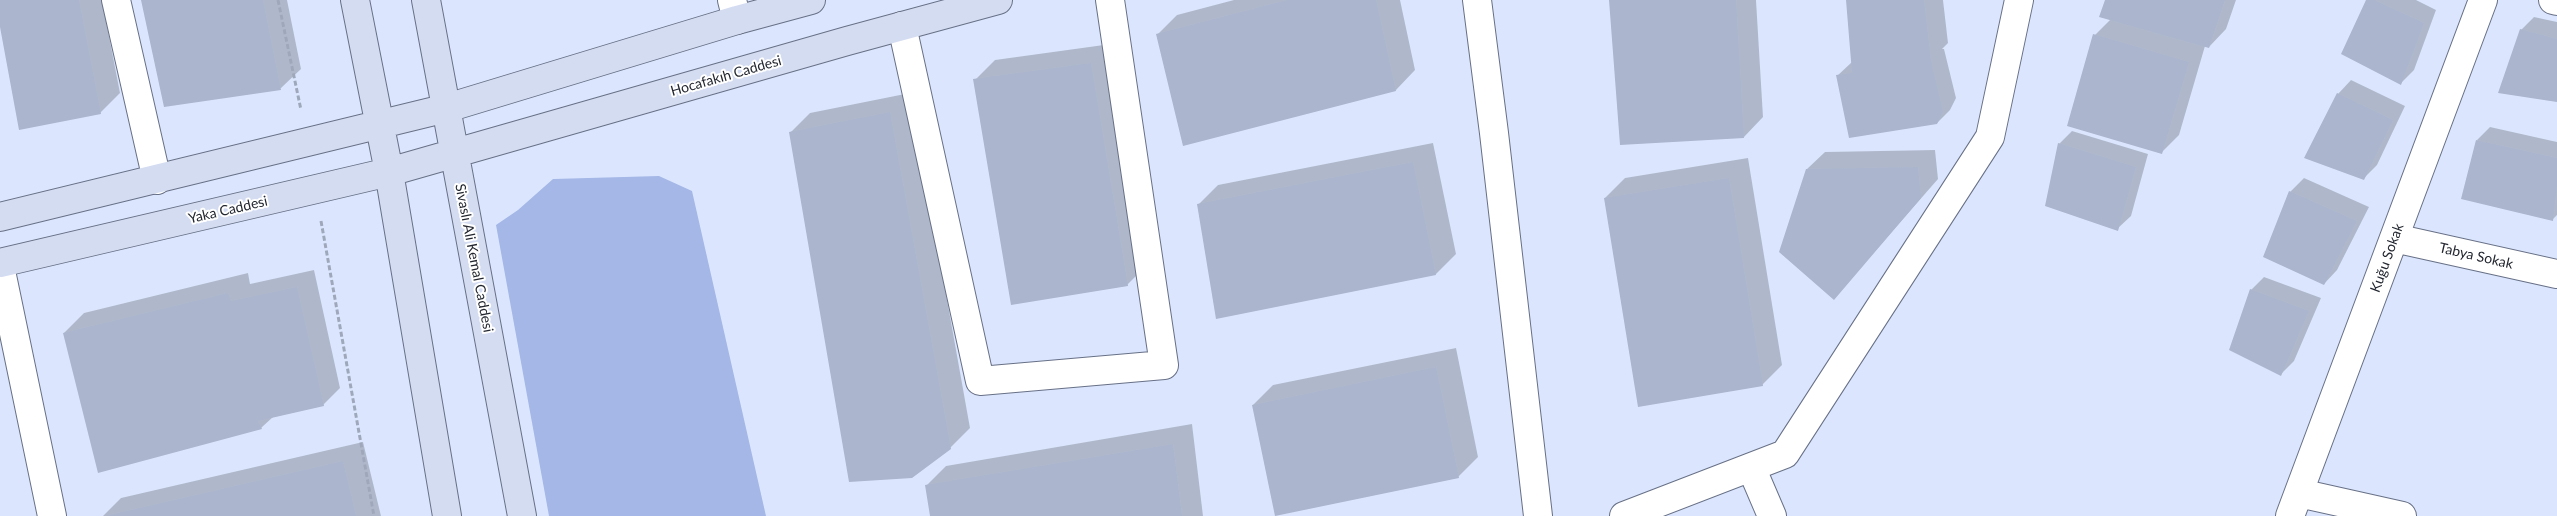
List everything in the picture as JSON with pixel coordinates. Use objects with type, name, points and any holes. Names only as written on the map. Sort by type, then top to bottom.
[{"type":"street","points":[[116,0],[157,180]]},
{"type":"street","points":[[354,0],[378,126],[389,172],[447,516]]},
{"type":"street","name":"Sivaslı Ali Kemal Caddesi","points":[[426,0],[522,516]]},
{"type":"street","points":[[1,214],[157,180],[378,126],[446,108],[734,10],[812,0]]},
{"type":"street","name":"Hocafakıh Caddesi","points":[[455,154],[998,0]]},
{"type":"street","points":[[902,26],[980,381],[1164,365],[1110,0]]},
{"type":"street","points":[[1477,0],[1538,516]]},
{"type":"street","points":[[1624,516],[1785,454],[1990,137],[2019,0]]},
{"type":"street","name":"Kuğu Sokak","points":[[2295,505],[2483,0]]},
{"type":"street","points":[[2552,0],[2557,1]]},
{"type":"street","name":"Yaka Caddesi","points":[[0,264],[315,190],[455,154]]},
{"type":"street","name":"Tabya Sokak","points":[[2394,238],[2557,274]]},
{"type":"street","points":[[0,264],[52,516]]},
{"type":"street","points":[[1750,467],[1772,516]]},
{"type":"street","points":[[2295,505],[2402,516]]},
{"type":"path","points":[[278,0],[308,144]]},
{"type":"path","points":[[315,190],[374,516]]},
{"type":"shaded area","points":[[659,176],[692,191],[766,516],[549,516],[496,225],[518,210],[553,179]]},
{"type":"building","points":[[0,0],[79,0],[101,114],[19,130],[0,27]]},
{"type":"building","points":[[141,0],[263,0],[281,90],[164,107]]},
{"type":"building","points":[[1287,0],[1376,0],[1396,91],[1183,146],[1156,34]]},
{"type":"building","points":[[1609,0],[1736,0],[1744,138],[1620,145]]},
{"type":"building","points":[[1846,0],[1924,0],[1931,61],[1943,112],[1937,124],[1849,138],[1836,75],[1852,73]]},
{"type":"building","points":[[2105,0],[2225,0],[2209,48],[2099,17]]},
{"type":"building","points":[[2366,0],[2374,0],[2424,23],[2401,85],[2341,54]]},
{"type":"building","points":[[2520,29],[2557,39],[2557,102],[2498,93]]},
{"type":"building","points":[[2093,34],[2189,62],[2162,154],[2067,126]]},
{"type":"building","points":[[1091,63],[1128,286],[1011,305],[973,79]]},
{"type":"building","points":[[2337,93],[2393,120],[2364,180],[2304,158]]},
{"type":"building","points":[[890,112],[951,449],[912,478],[849,482],[789,132]]},
{"type":"building","points":[[2476,140],[2557,158],[2557,186],[2553,221],[2461,199]]},
{"type":"building","points":[[2058,143],[2136,167],[2118,231],[2045,206]]},
{"type":"building","points":[[1413,162],[1436,275],[1216,319],[1197,204]]},
{"type":"building","points":[[1918,167],[1921,198],[1834,300],[1779,252],[1806,169]]},
{"type":"building","points":[[1729,178],[1763,386],[1638,407],[1604,198]]},
{"type":"building","points":[[2289,191],[2357,221],[2324,285],[2263,257]]},
{"type":"building","points":[[297,287],[324,406],[258,421],[262,429],[98,473],[63,333],[228,293],[231,301]]},
{"type":"building","points":[[2250,289],[2309,311],[2281,376],[2229,350]]},
{"type":"building","points":[[1436,367],[1459,478],[1275,516],[1252,405]]},
{"type":"building","points":[[1173,444],[1182,516],[930,516],[925,485]]},
{"type":"building","points":[[343,461],[356,516],[109,516],[109,515]]}]
